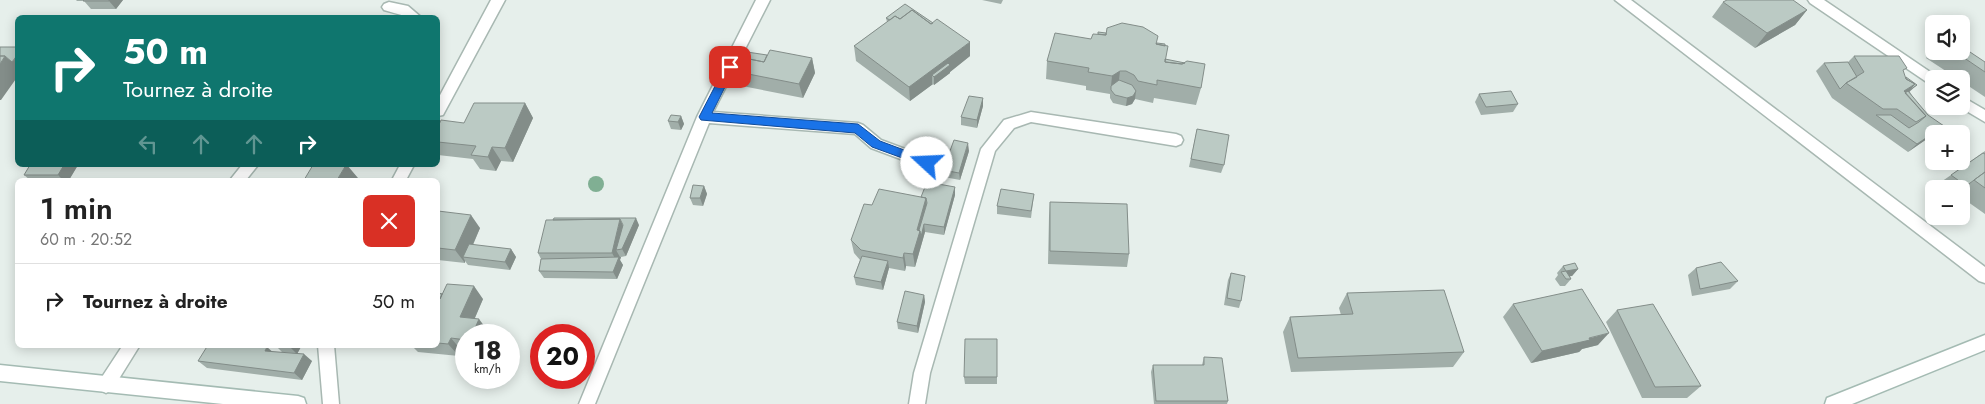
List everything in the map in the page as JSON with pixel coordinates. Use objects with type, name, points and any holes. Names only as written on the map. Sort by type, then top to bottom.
[{"type":"main road","points":[[440,107],[498,0]]},
{"type":"main road","points":[[587,404],[704,117],[764,0]]},
{"type":"main road","points":[[1622,0],[1985,276]]},
{"type":"main road","points":[[1815,0],[1925,76]]},
{"type":"main road","points":[[389,7],[403,9],[412,15]]},
{"type":"main road","points":[[1970,107],[1985,117]]},
{"type":"main road","points":[[917,404],[922,373],[988,150],[1009,124],[1031,116],[1176,140]]},
{"type":"main road","points":[[704,117],[858,129],[876,144],[927,163]]},
{"type":"main road","points":[[239,178],[248,167]]},
{"type":"main road","points":[[1833,404],[1985,342]]},
{"type":"main road","points":[[106,385],[130,348]]},
{"type":"main road","points":[[326,348],[331,404]]},
{"type":"main road","points":[[0,373],[221,400],[298,404]]},
{"type":"building","points":[[109,0],[109,1],[83,1]]},
{"type":"building","points":[[1727,0],[1793,0],[1807,10],[1767,33],[1723,2]]},
{"type":"building","points":[[905,4],[933,23],[931,24],[912,10],[900,19],[895,16],[890,20],[886,18]]},
{"type":"building","points":[[912,10],[931,24],[937,19],[970,42],[909,87],[854,46],[895,16],[900,19]]},
{"type":"building","points":[[1122,23],[1143,27],[1158,36],[1156,44],[1168,46],[1165,62],[1182,64],[1187,61],[1205,64],[1201,88],[1157,80],[1157,85],[1138,81],[1134,75],[1126,71],[1120,71],[1112,76],[1088,72],[1089,68],[1047,61],[1055,33],[1091,39],[1093,34],[1106,35],[1107,28]]},
{"type":"building","points":[[1098,32],[1106,33],[1106,35],[1098,34]]},
{"type":"building","points":[[0,47],[15,47],[15,58],[12,62],[5,56],[0,56]]},
{"type":"building","points":[[770,50],[812,58],[799,84],[733,71],[740,57],[764,62]]},
{"type":"building","points":[[747,52],[767,55],[764,62],[744,58]]},
{"type":"building","points":[[1970,52],[1985,62],[1985,72],[1967,60],[1970,60]]},
{"type":"building","points":[[0,56],[5,56],[0,64]]},
{"type":"building","points":[[1854,56],[1899,56],[1907,68],[1903,70],[1906,79],[1915,84],[1904,91],[1926,116],[1916,122],[1897,109],[1883,109],[1846,83],[1864,72]]},
{"type":"building","points":[[1165,59],[1185,63],[1165,62]]},
{"type":"building","points":[[1848,62],[1857,77],[1840,89],[1824,63]]},
{"type":"building","points":[[948,63],[950,65],[934,77],[932,75]]},
{"type":"building","points":[[1906,77],[1917,85],[1908,91],[1915,84],[1906,79]]},
{"type":"building","points":[[1119,80],[1132,85],[1136,91],[1133,96],[1127,98],[1115,95],[1111,90],[1111,86]]},
{"type":"building","points":[[1511,91],[1518,104],[1486,107],[1479,94]]},
{"type":"building","points":[[1908,91],[1925,111],[1925,115],[1905,93]]},
{"type":"building","points":[[969,96],[983,98],[977,120],[961,117]]},
{"type":"building","points":[[474,103],[525,103],[505,148],[492,147],[488,157],[471,155],[476,146],[440,142],[441,120],[464,123]]},
{"type":"building","points":[[671,115],[681,116],[678,122],[668,121]]},
{"type":"building","points":[[1876,115],[1891,115],[1909,128],[1928,115],[1943,125],[1925,125],[1925,139],[1917,144]]},
{"type":"building","points":[[1197,129],[1229,135],[1224,165],[1191,159]]},
{"type":"building","points":[[954,140],[968,143],[959,173],[943,170]]},
{"type":"building","points":[[1983,153],[1985,154],[1985,172],[1970,183],[1970,180],[1958,180],[1951,175],[1958,170],[1970,170],[1970,162]]},
{"type":"building","points":[[29,167],[63,167],[58,175],[24,175]]},
{"type":"building","points":[[312,167],[345,167],[338,178],[305,178]]},
{"type":"building","points":[[1985,172],[1985,188],[1974,180]]},
{"type":"building","points":[[927,182],[955,187],[944,227],[924,224],[921,237],[919,230],[927,203],[926,198],[921,197]]},
{"type":"building","points":[[693,185],[704,186],[700,198],[690,198]]},
{"type":"building","points":[[879,189],[926,198],[917,230],[920,231],[913,254],[904,253],[903,258],[861,250],[851,240],[864,204],[872,205]]},
{"type":"building","points":[[1001,189],[1034,194],[1031,211],[997,206]]},
{"type":"building","points":[[1050,202],[1127,204],[1129,254],[1050,251]]},
{"type":"building","points":[[440,211],[471,215],[455,250],[440,248]]},
{"type":"building","points":[[554,218],[636,218],[622,249],[616,250],[623,225],[620,219],[553,220]]},
{"type":"building","points":[[620,219],[612,253],[538,253],[546,220]]},
{"type":"building","points":[[469,244],[511,249],[505,262],[463,257]]},
{"type":"building","points":[[862,256],[888,261],[881,282],[854,277]]},
{"type":"building","points":[[619,257],[613,272],[539,271],[541,259]]},
{"type":"building","points":[[1721,262],[1738,281],[1700,289],[1696,268]]},
{"type":"building","points":[[1575,263],[1578,269],[1566,271],[1563,266]]},
{"type":"building","points":[[1566,271],[1571,279],[1566,279],[1561,272]]},
{"type":"building","points":[[1231,273],[1245,276],[1241,301],[1227,298]]},
{"type":"building","points":[[447,284],[474,286],[460,317],[479,319],[477,324],[455,324],[455,339],[451,338],[448,344],[440,343],[440,299]]},
{"type":"building","points":[[1582,289],[1609,333],[1589,338],[1590,340],[1542,351],[1513,304]]},
{"type":"building","points":[[1444,290],[1464,352],[1298,358],[1290,317],[1353,314],[1347,293]]},
{"type":"building","points":[[905,291],[924,295],[917,326],[897,322]]},
{"type":"building","points":[[1653,304],[1701,386],[1655,387],[1617,310]]},
{"type":"building","points":[[965,339],[997,339],[997,377],[964,377]]},
{"type":"building","points":[[206,348],[266,348],[265,351],[304,354],[294,373],[198,361]]},
{"type":"building","points":[[1204,357],[1222,358],[1228,401],[1156,401],[1153,365],[1204,365]]},
{"type":"route","points":[[730,67],[704,117],[858,129],[876,144],[927,163]]}]
